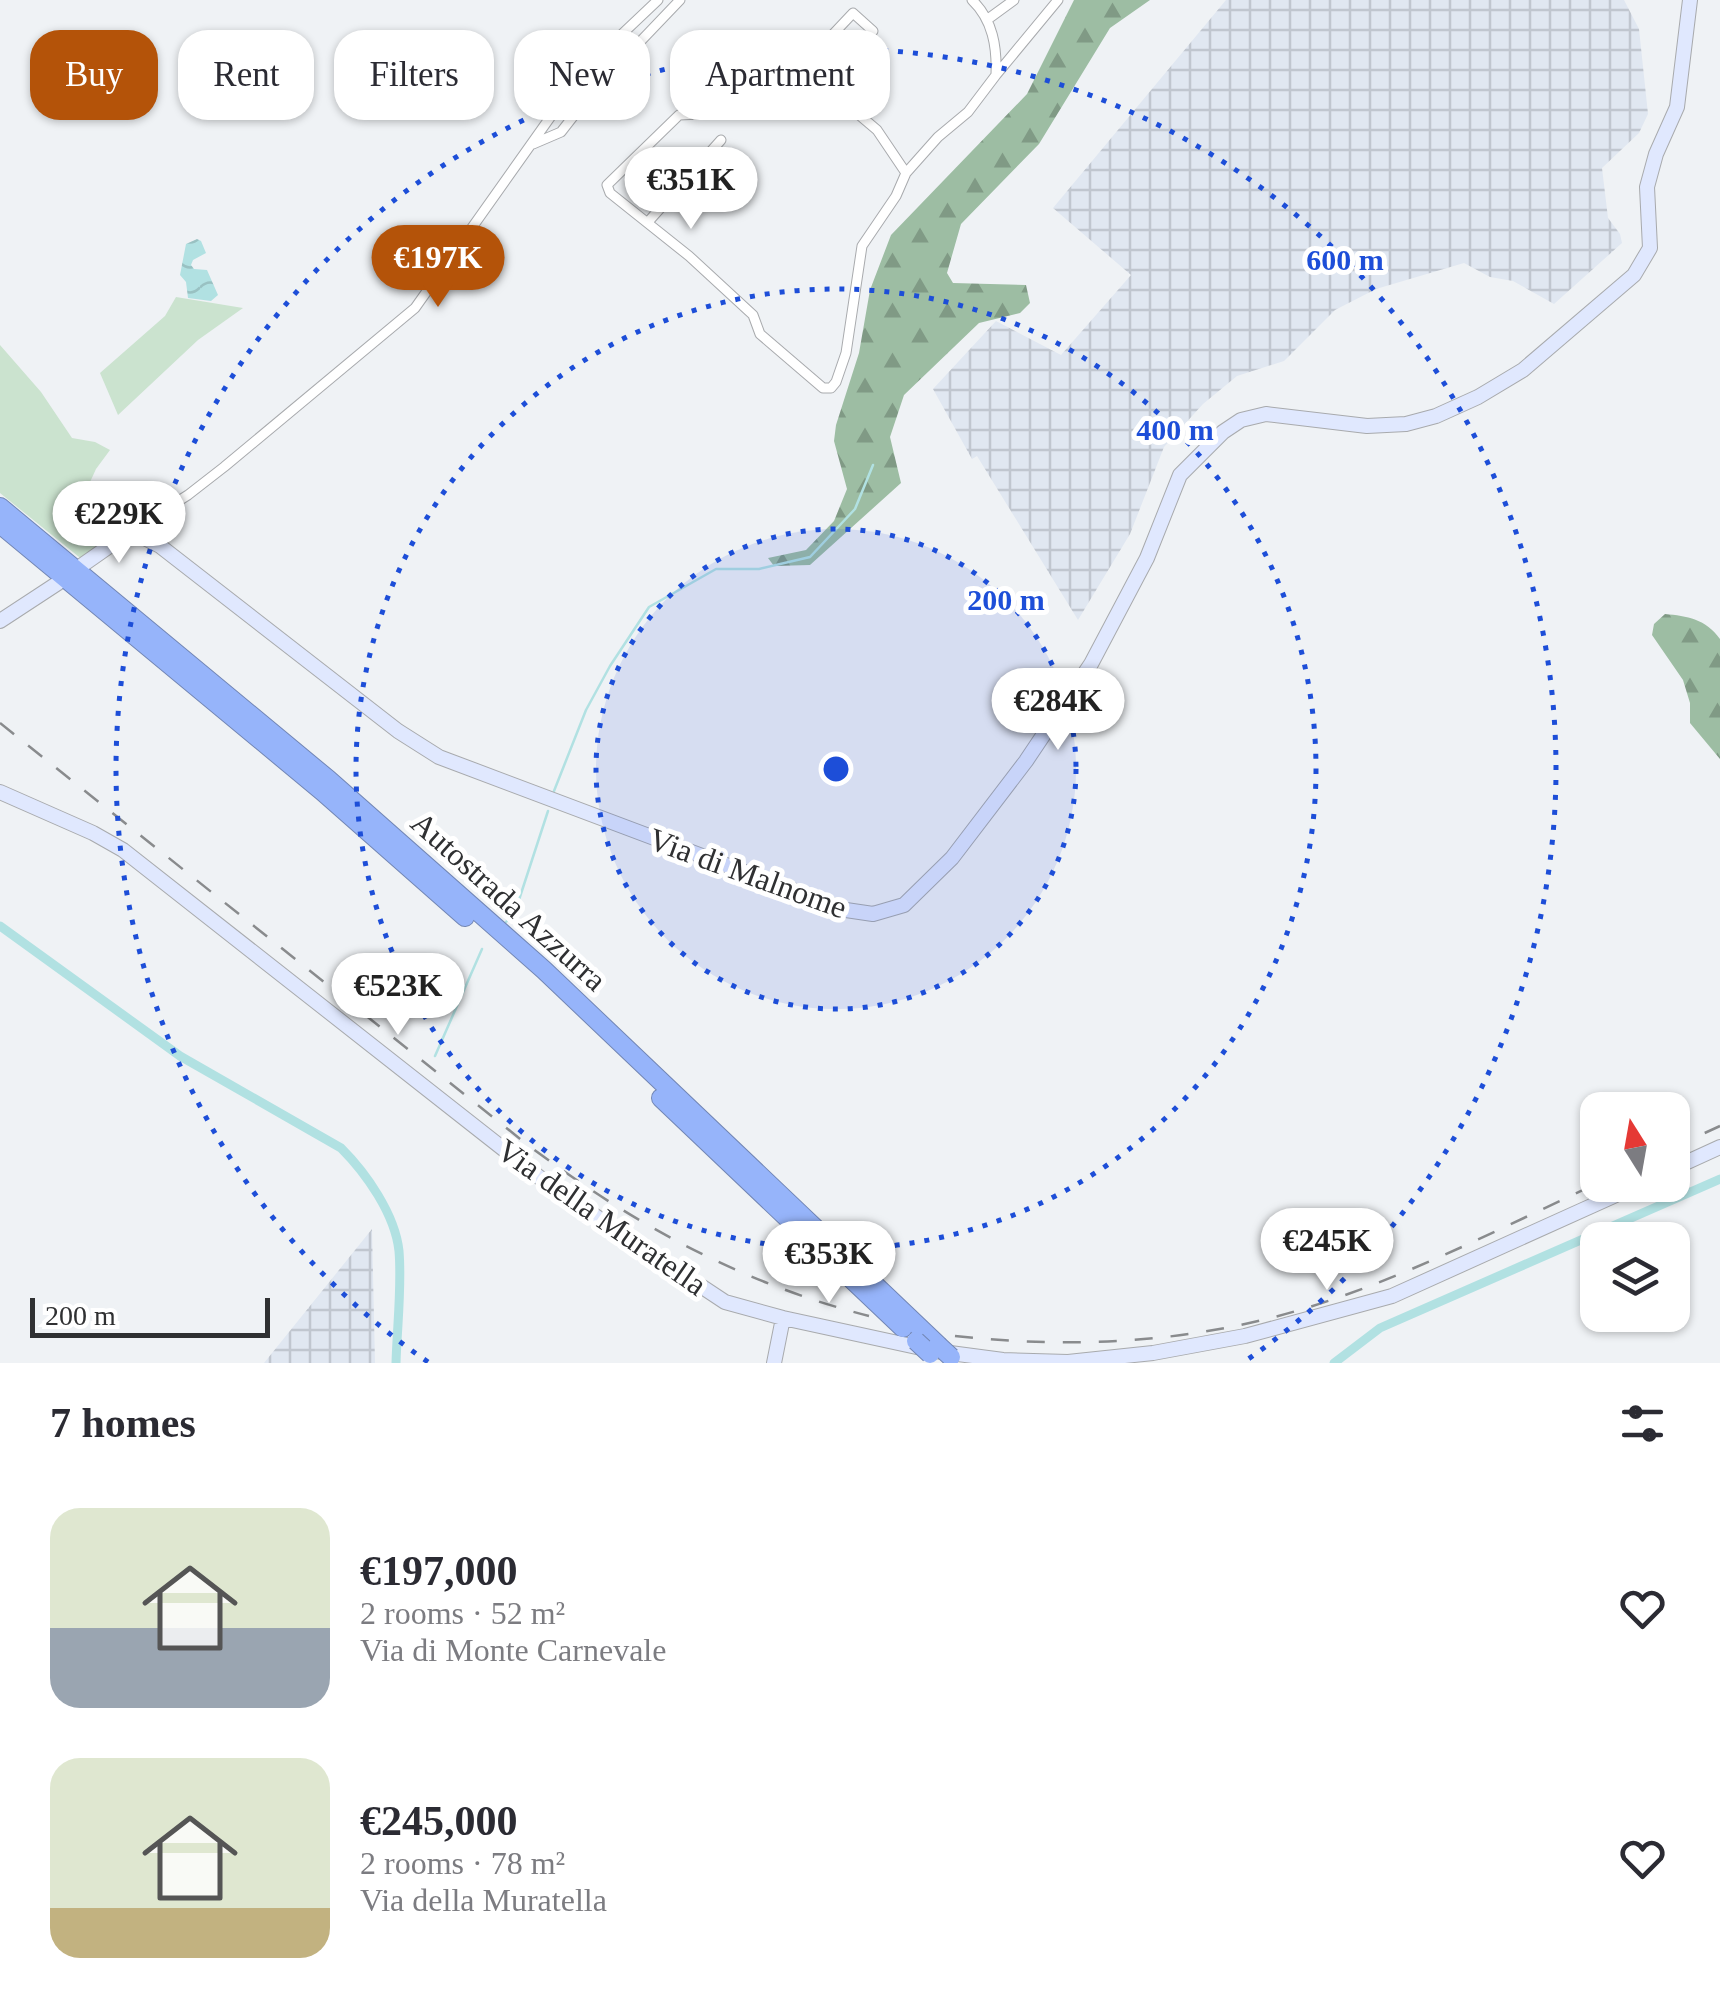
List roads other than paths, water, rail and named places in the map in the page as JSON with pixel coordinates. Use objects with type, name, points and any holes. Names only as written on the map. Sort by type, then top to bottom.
[{"type":"highway","name":"Autostrada Azzurra","points":[[0,506],[329,780],[515,945],[939,1354]]},
{"type":"highway","name":"Autostrada Azzurra","points":[[0,524],[322,791],[538,980],[939,1354]]},
{"type":"street","points":[[82,566],[200,486],[411,313],[583,72],[658,0]]},
{"type":"street","points":[[530,145],[561,132],[604,79],[680,0]]},
{"type":"street","points":[[836,30],[853,12],[853,0]]},
{"type":"street","points":[[972,0],[988,19],[996,75]]},
{"type":"street","points":[[988,19],[1014,0]]},
{"type":"street","points":[[673,120],[607,183],[610,193],[753,315],[760,334],[827,389],[836,384],[846,354],[861,249],[896,196],[906,173],[938,137],[968,112],[1058,0]]},
{"type":"street","name":"Via di Malnome","points":[[131,531],[160,546],[398,731],[450,762],[846,910],[887,912],[907,903],[943,869],[1026,760],[1091,664],[1115,620],[1147,558],[1180,475],[1223,432],[1241,420],[1266,414],[1367,426],[1406,424],[1436,416],[1478,397],[1522,370],[1634,276],[1650,248],[1647,187],[1656,154],[1678,107],[1690,0]]},
{"type":"street","points":[[853,12],[872,30]]},
{"type":"street","points":[[865,120],[877,130],[906,173]]},
{"type":"street","points":[[648,222],[721,140]]},
{"type":"street","points":[[0,621],[58,583]]},
{"type":"street","name":"Via della Muratella","points":[[1,795],[108,841],[152,871],[552,1188],[725,1302],[783,1318],[936,1351],[1003,1360],[1068,1362],[1153,1353],[1245,1336],[1392,1296],[1600,1202]]},
{"type":"street","points":[[1690,1161],[1720,1148]]},
{"type":"street","points":[[774,1363],[783,1318]]},
{"type":"water","points":[[197,239],[206,253],[191,265],[207,270],[218,295],[211,301],[188,298],[186,282],[180,275],[186,244]]},
{"type":"waterway","points":[[554,791],[586,710],[649,607],[716,569],[759,569],[810,557],[855,509],[873,465]]},
{"type":"waterway","points":[[506,922],[515,912],[548,811]]},
{"type":"waterway","points":[[0,926],[180,1056],[341,1148],[351,1158],[378,1195],[396,1237],[400,1279],[396,1363]]},
{"type":"waterway","points":[[435,1056],[482,949]]},
{"type":"waterway","points":[[1334,1363],[1380,1328],[1720,1179]]},
{"type":"railway","points":[[0,723],[564,1171],[645,1224],[731,1268],[869,1316]]},
{"type":"railway","points":[[1690,1140],[1720,1126]]},
{"type":"railway","points":[[955,1336],[1043,1342],[1131,1340],[1260,1320],[1378,1283],[1580,1191]]}]
